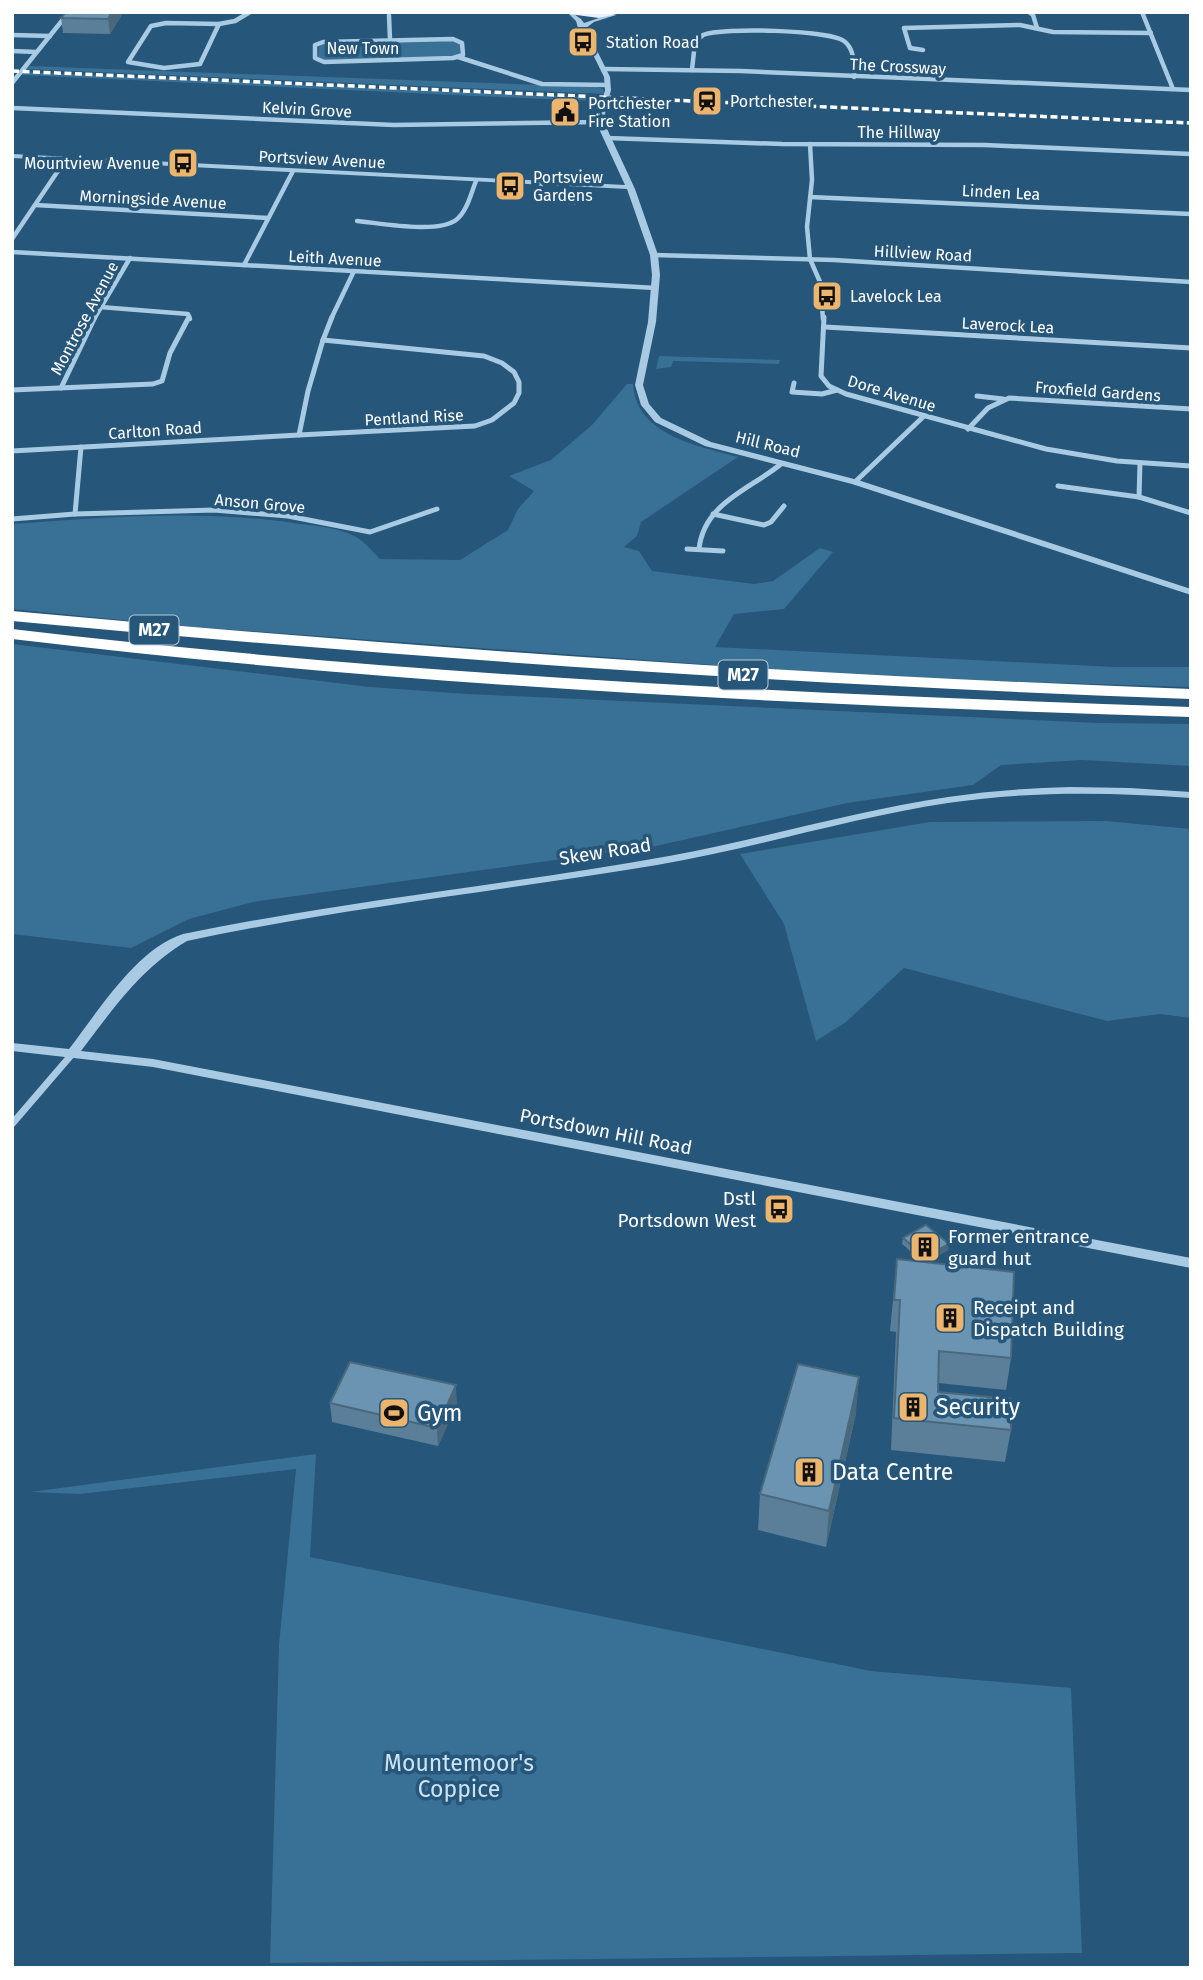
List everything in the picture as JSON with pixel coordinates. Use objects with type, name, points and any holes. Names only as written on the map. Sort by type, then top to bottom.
[{"type":"highway","name":"M27","points":[[12,616],[296,644],[627,669],[963,687],[1191,695]]},
{"type":"highway","name":"M27","points":[[12,634],[263,662],[620,689],[961,705],[1191,712]]},
{"type":"main road","points":[[558,12],[635,12]]},
{"type":"street","points":[[12,83],[69,12]]},
{"type":"street","points":[[219,24],[200,64],[188,67],[136,66],[128,62],[152,26],[172,23],[219,24],[235,21],[250,12]]},
{"type":"street","points":[[1028,12],[1033,15],[1037,28]]},
{"type":"street","points":[[1142,12],[1173,89]]},
{"type":"street","points":[[581,28],[592,21],[619,13]]},
{"type":"street","points":[[572,14],[579,20],[604,69],[608,85]]},
{"type":"street","name":"New Town","points":[[389,15],[390,40]]},
{"type":"street","points":[[923,50],[909,48],[905,29],[959,24],[1020,25],[1060,32],[1151,33]]},
{"type":"street","points":[[692,70],[695,42],[703,35],[815,32],[834,35],[848,44],[853,57],[854,77]]},
{"type":"street","points":[[12,35],[50,36]]},
{"type":"street","name":"New Town","points":[[458,57],[463,55],[463,43],[457,39],[323,42],[315,45],[315,58],[324,62],[458,57],[542,84],[608,85]]},
{"type":"street","points":[[12,51],[36,52]]},
{"type":"street","name":"The Crossway","points":[[604,69],[692,70],[1191,90]]},
{"type":"street","name":"Hill Road","points":[[608,85],[602,122],[630,187],[654,255],[656,288],[651,331],[639,385],[645,405],[658,420],[690,438],[855,482],[1191,592]]},
{"type":"street","name":"Kelvin Grove","points":[[12,108],[394,125],[602,122]]},
{"type":"street","name":"The Hillway","points":[[607,138],[810,144],[974,144],[1191,154]]},
{"type":"street","name":"Dore Avenue","points":[[810,144],[807,227],[810,260],[820,282],[825,327],[821,376],[828,386],[968,429],[1066,453],[1140,463],[1191,466]]},
{"type":"street","name":"Portsview Avenue","points":[[12,156],[630,187]]},
{"type":"street","points":[[12,239],[66,159]]},
{"type":"street","points":[[244,265],[293,171]]},
{"type":"street","points":[[357,221],[432,225],[451,223],[458,219],[476,181]]},
{"type":"street","points":[[541,184],[537,200],[575,202]]},
{"type":"street","name":"Linden Lea","points":[[810,197],[1191,214]]},
{"type":"street","name":"Morningside Avenue","points":[[35,205],[268,218]]},
{"type":"street","name":"Leith Avenue","points":[[12,251],[656,288]]},
{"type":"street","name":"Hillview Road","points":[[654,255],[810,260],[1191,282]]},
{"type":"street","name":"Montrose Avenue","points":[[61,388],[100,307],[130,258]]},
{"type":"street","points":[[299,435],[307,386],[322,340],[354,271]]},
{"type":"street","points":[[12,390],[162,381],[170,353],[190,318],[188,314],[181,311],[100,307]]},
{"type":"street","name":"Laverock Lea","points":[[825,327],[1191,348]]},
{"type":"street","name":"Pentland Rise","points":[[299,435],[475,426],[499,418],[509,410],[520,393],[520,384],[513,368],[493,358],[438,350],[322,340]]},
{"type":"street","points":[[794,383],[792,392],[822,394],[837,390]]},
{"type":"street","name":"Froxfield Gardens","points":[[977,396],[1003,400],[1191,409]]},
{"type":"street","points":[[968,429],[988,408],[1003,400]]},
{"type":"street","points":[[855,482],[925,416]]},
{"type":"street","name":"Carlton Road","points":[[12,451],[299,435]]},
{"type":"street","points":[[75,514],[81,447]]},
{"type":"street","points":[[1139,497],[1140,463]]},
{"type":"street","points":[[699,549],[698,538],[713,514],[729,498],[769,475],[781,464]]},
{"type":"street","points":[[1058,486],[1139,497],[1191,513]]},
{"type":"street","points":[[713,514],[764,525],[771,522],[784,506]]},
{"type":"street","name":"Anson Grove","points":[[12,519],[75,514],[238,511],[315,520],[370,532],[437,509]]},
{"type":"street","points":[[687,549],[723,551]]},
{"type":"street","name":"Skew Road","points":[[73,1053],[138,972],[163,948],[183,939],[375,903],[659,861],[947,800],[1063,790],[1191,795]]},
{"type":"street","name":"Portsdown Hill Road","points":[[12,1047],[153,1063],[1191,1263]]},
{"type":"street","points":[[12,1124],[73,1053]]},
{"type":"green space","points":[[449,40],[460,43],[460,54],[457,57],[323,60],[318,57],[319,46],[322,44]]},
{"type":"green space","points":[[29,66],[597,87],[603,89],[604,94],[24,69]]},
{"type":"green space","points":[[23,72],[600,98],[600,101],[21,75]]},
{"type":"green space","points":[[659,356],[780,360],[779,364],[673,361],[671,367],[656,369]]},
{"type":"green space","points":[[627,384],[633,384],[637,401],[645,415],[657,427],[688,443],[738,457],[641,522],[637,536],[624,547],[639,551],[652,571],[754,584],[773,581],[820,548],[833,552],[784,609],[734,614],[715,647],[1114,667],[1191,667],[1191,687],[889,678],[181,626],[12,609],[12,524],[156,516],[264,519],[343,531],[366,544],[380,559],[460,560],[508,530],[518,509],[534,491],[509,476],[551,460],[592,425]]},
{"type":"green space","points":[[12,644],[370,687],[468,694],[1099,723],[1191,724],[1191,766],[1082,760],[1001,765],[973,785],[847,803],[656,846],[253,902],[189,919],[131,948],[12,934]]},
{"type":"green space","points":[[1106,821],[1191,829],[1191,1018],[1160,1014],[1107,1021],[904,968],[846,1022],[816,1041],[784,924],[740,854],[930,822]]},
{"type":"green space","name":"Mountemoor's Coppice","points":[[316,1454],[310,1557],[871,1671],[1071,1688],[1082,1953],[270,1963],[279,1645],[296,1469],[80,1494],[30,1492]]},
{"type":"building","points":[[66,12],[112,12],[108,19],[61,18]]},
{"type":"building","name":"Former entrance guard hut","points":[[926,1225],[949,1244],[925,1257],[903,1238]]},
{"type":"building","points":[[897,1259],[1014,1272],[1011,1358],[939,1351],[938,1392],[1011,1399],[1011,1430],[894,1418],[900,1300],[894,1300]]},
{"type":"building","points":[[350,1362],[456,1385],[437,1428],[330,1403]]},
{"type":"building","name":"Data Centre","points":[[798,1364],[859,1377],[829,1511],[760,1494]]},
{"type":"railway","points":[[12,71],[1191,123]]},
{"type":"place","name":"Station Road","points":[[583,42]]},
{"type":"place","name":"Portchester","points":[[707,101]]},
{"type":"place","name":"Portchester Fire Station","points":[[565,112]]},
{"type":"place","name":"Mountview Avenue","points":[[183,163]]},
{"type":"place","name":"Portsview Gardens","points":[[510,186]]},
{"type":"place","name":"Lavelock Lea","points":[[827,296]]},
{"type":"place","name":"Dstl Portsdown West","points":[[779,1209]]},
{"type":"place","name":"Former entrance guard hut","points":[[925,1247]]},
{"type":"place","name":"Receipt and Dispatch Building","points":[[950,1318]]},
{"type":"place","name":"Security","points":[[913,1407]]},
{"type":"place","name":"Gym","points":[[394,1413]]},
{"type":"place","name":"Data Centre","points":[[809,1472]]}]
